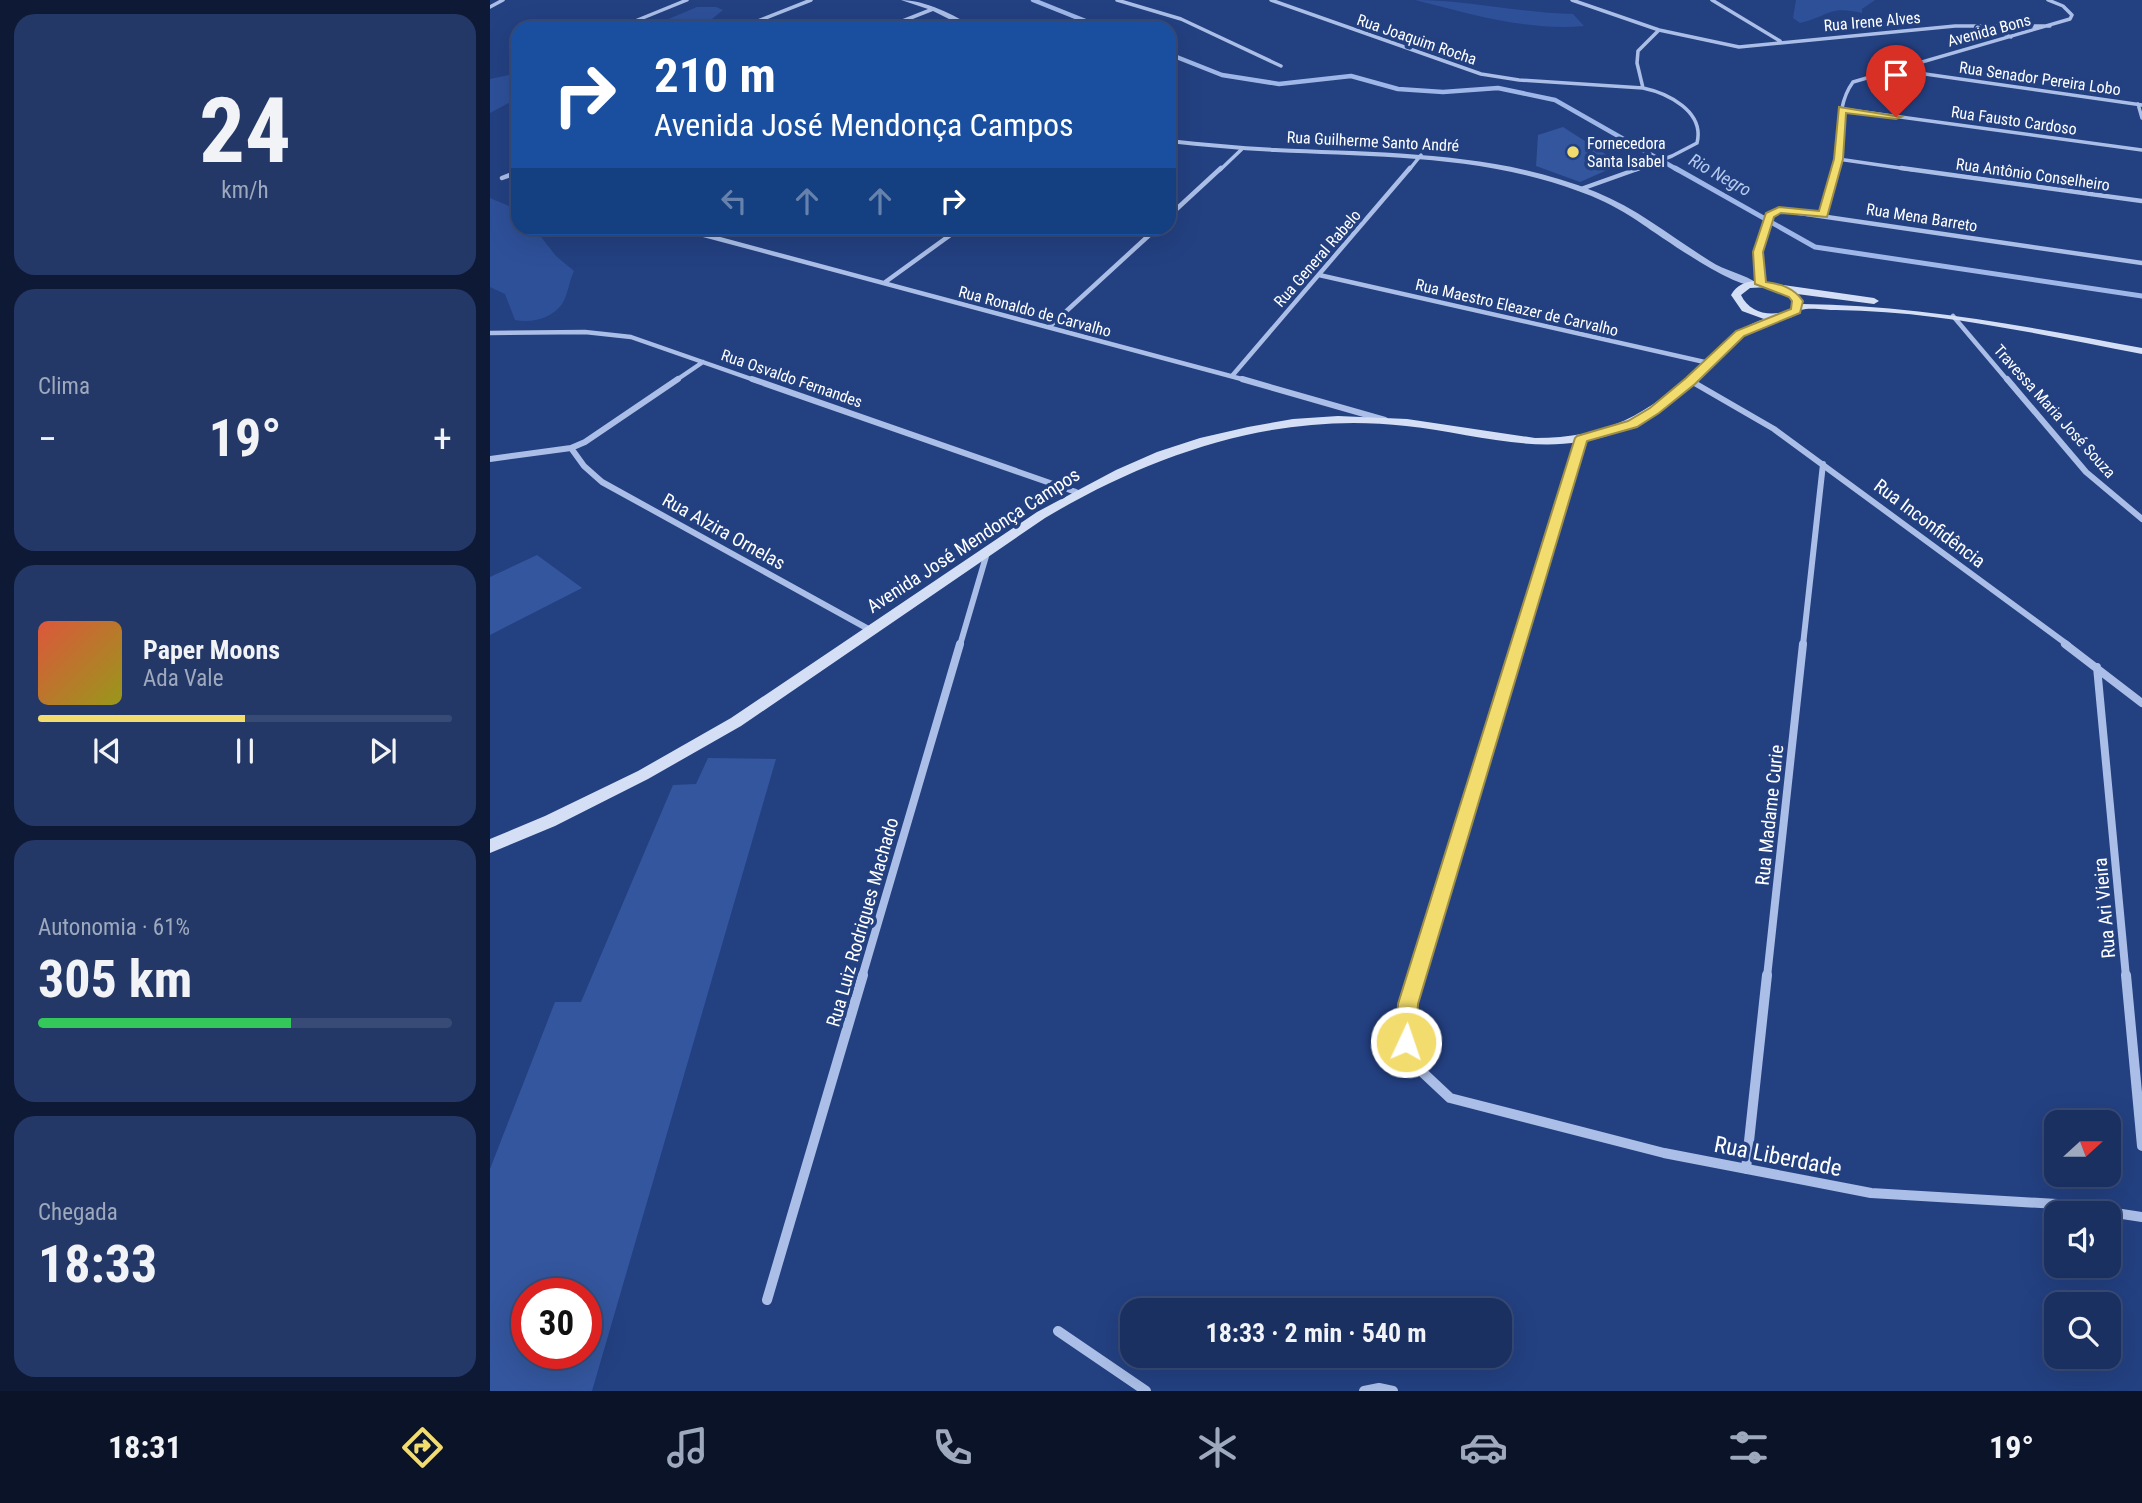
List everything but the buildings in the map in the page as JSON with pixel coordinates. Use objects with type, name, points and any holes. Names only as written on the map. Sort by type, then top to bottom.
[{"type":"main road","points":[[1779,317],[1766,316],[1744,308],[1736,295],[1739,290],[1757,284],[1785,290],[1847,296],[1913,311]]},
{"type":"main road","points":[[1785,290],[1798,301],[1798,307],[1913,311],[1953,316],[2142,351]]},
{"type":"main road","name":"Avenida José Mendonça Campos","points":[[490,846],[550,821],[643,775],[736,722],[1076,492],[1121,469],[1213,438],[1279,425],[1333,420],[1385,420],[1510,438],[1581,438],[1632,424],[1655,410],[1691,381],[1740,333],[1792,314],[1798,307]]},
{"type":"main road","points":[[1740,333],[1744,308]]},
{"type":"street","points":[[490,7],[503,0]]},
{"type":"street","points":[[635,21],[687,0]]},
{"type":"street","points":[[758,21],[811,0]]},
{"type":"street","points":[[909,0],[958,21]]},
{"type":"street","points":[[1117,0],[1181,19],[1281,66]]},
{"type":"street","name":"Rua Joaquim Rocha","points":[[1270,0],[1481,74],[1643,88],[1679,99],[1692,113],[1699,137],[1697,144],[1672,156],[1581,189]]},
{"type":"street","name":"Rua Irene Alves","points":[[1572,0],[1659,30],[1739,47],[1766,46],[1780,41],[1984,25],[2050,26]]},
{"type":"street","points":[[1712,0],[1780,41]]},
{"type":"street","name":"Avenida Bons","points":[[1824,214],[1838,159],[1846,89],[1853,82],[2063,23],[2072,15],[2063,6],[2049,0]]},
{"type":"street","points":[[903,21],[933,9]]},
{"type":"street","points":[[1984,25],[2011,37]]},
{"type":"street","points":[[1643,88],[1637,63],[1638,51],[1659,30]]},
{"type":"street","name":"Rua Senador Pereira Lobo","points":[[1893,69],[2140,104]]},
{"type":"street","points":[[2140,104],[2142,118]]},
{"type":"street","name":"Rua Fausto Cardoso","points":[[1842,109],[2142,150]]},
{"type":"street","name":"Rua Guilherme Santo André","points":[[1176,142],[1243,148],[1421,155],[1497,166],[1581,189],[1629,213],[1718,270],[1739,290]]},
{"type":"street","points":[[1176,210],[1243,148]]},
{"type":"street","name":"Rua General Rabelo","points":[[1232,376],[1421,155]]},
{"type":"street","name":"Rua Antônio Conselheiro","points":[[1838,159],[2142,201]]},
{"type":"street","points":[[502,178],[511,175]]},
{"type":"street","name":"Rua Mena Barreto","points":[[1757,284],[1757,263],[1764,229],[1769,216],[1779,210],[1824,214],[2142,263]]},
{"type":"street","name":"Rua Ronaldo de Carvalho","points":[[704,235],[1232,376],[1385,420]]},
{"type":"street","points":[[884,283],[950,235]]},
{"type":"street","points":[[1049,327],[1149,235]]},
{"type":"street","name":"Rua Guilherme Santo André","points":[[1718,270],[1757,284]]},
{"type":"street","name":"Rua Maestro Eleazer de Carvalho","points":[[1319,275],[1709,363]]},
{"type":"street","name":"Travessa Maria José Souza","points":[[1953,316],[2086,472],[2142,519]]},
{"type":"street","name":"Rua Osvaldo Fernandes","points":[[490,333],[607,332],[631,337],[1076,492]]},
{"type":"street","points":[[490,459],[571,447],[609,429],[703,362]]},
{"type":"street","name":"Rua Inconfidência","points":[[1691,381],[1773,429],[1823,464],[2142,703]]},
{"type":"street","name":"Rua Liberdade","points":[[1581,438],[1408,1004],[1406,1042],[1421,1075],[1450,1098],[1651,1150],[1746,1169],[1871,1193],[2057,1204],[2142,1217]]},
{"type":"street","name":"Rua Alzira Ornelas","points":[[571,447],[584,466],[602,482],[872,631]]},
{"type":"street","name":"Rua Madame Curie","points":[[1746,1169],[1823,464]]},
{"type":"street","name":"Rua Luiz Rodrigues Machado","points":[[768,1300],[987,553]]},
{"type":"street","name":"Rua Ari Vieira","points":[[2097,667],[2142,1146]]},
{"type":"street","points":[[1058,1331],[1146,1391]]},
{"type":"street","points":[[1364,1391],[1379,1388],[1393,1391]]},
{"type":"shaded area","points":[[1415,0],[1573,14],[1584,26],[1520,24]]},
{"type":"shaded area","points":[[1796,0],[1875,0],[1862,9],[1862,13],[1842,10],[1800,23],[1793,18]]},
{"type":"shaded area","points":[[697,7],[716,7],[723,10],[710,21],[664,21]]},
{"type":"shaded area","points":[[511,74],[511,102],[490,113],[490,79]]},
{"type":"shaded area","points":[[490,198],[511,207],[511,235],[540,235],[556,256],[574,271],[566,296],[558,309],[534,320],[515,320],[505,294],[490,287]]},
{"type":"waterway","name":"Rio Negro","points":[[1033,0],[1086,21]]},
{"type":"waterway","name":"Rio Negro","points":[[1176,57],[1222,75],[1279,84],[1351,76],[1398,89],[1443,92],[1498,88],[1555,100],[1678,170]]},
{"type":"waterway","name":"Rio Negro","points":[[1675,168],[1815,247],[2142,296]]},
{"type":"place","name":"Fornecedora Santa Isabel","points":[[1573,152]]},
{"type":"route","points":[[1406,1042],[1408,1004],[1581,438],[1632,424],[1655,410],[1691,381],[1740,333],[1796,311],[1798,301],[1793,295],[1777,287],[1760,284],[1758,252],[1769,216],[1779,210],[1824,214],[1838,159],[1842,109],[1896,117]]}]
